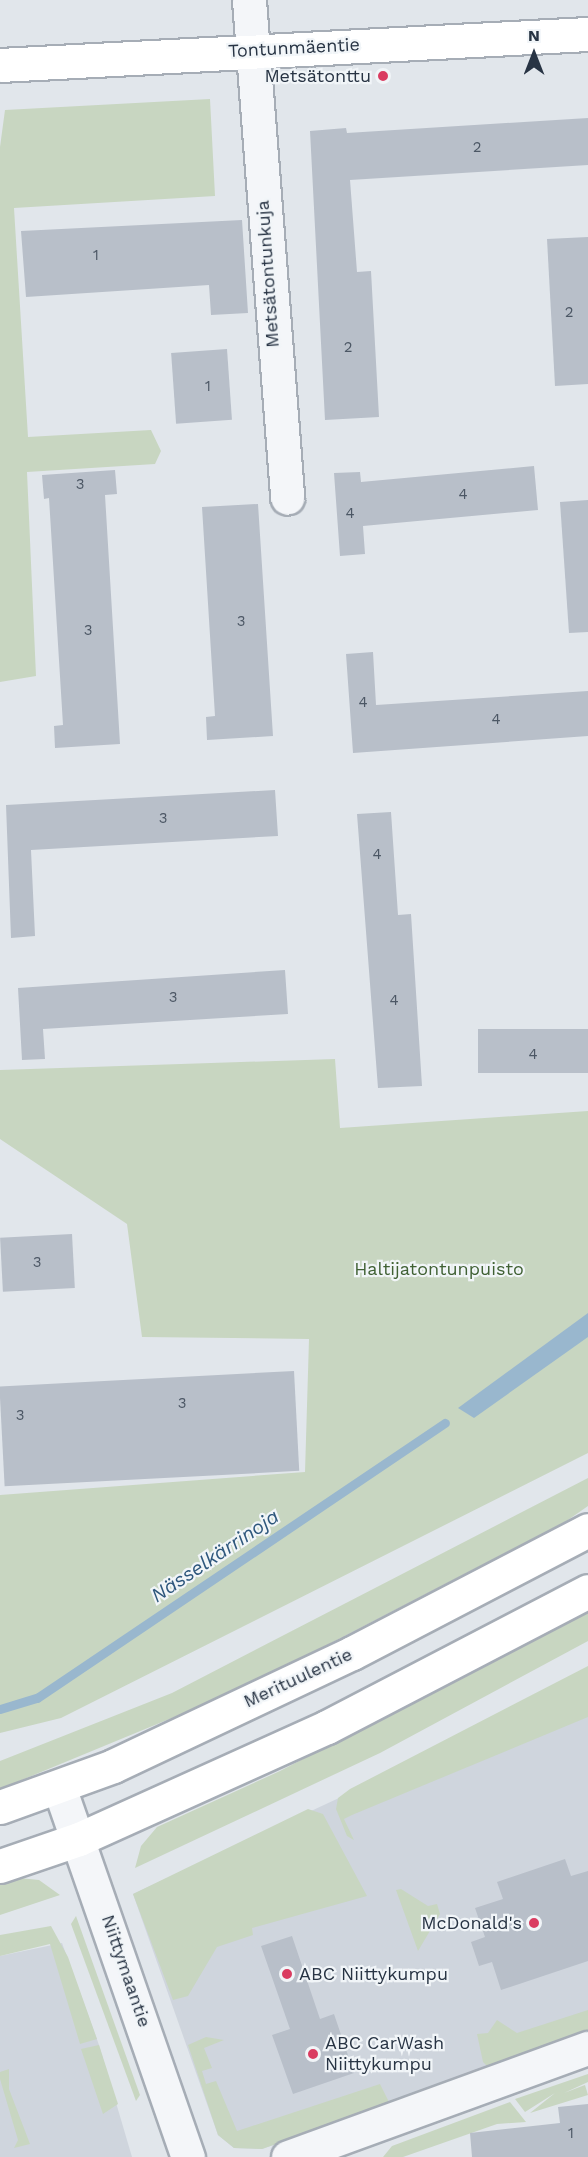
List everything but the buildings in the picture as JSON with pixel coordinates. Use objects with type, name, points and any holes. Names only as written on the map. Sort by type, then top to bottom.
[{"type":"main road","name":"Tontunmäentie","points":[[0,65],[588,34]]},
{"type":"main road","name":"Merituulentie","points":[[0,1807],[59,1787],[352,1653],[588,1530]]},
{"type":"main road","points":[[0,1866],[80,1839],[327,1727],[588,1591]]},
{"type":"street","name":"Metsätontunkuja","points":[[249,0],[287,498]]},
{"type":"street","name":"Niittymaantie","points":[[59,1787],[80,1839],[188,2157]]},
{"type":"street","points":[[288,2157],[347,2147],[588,2048]]},
{"type":"shaded area","points":[[588,1682],[588,2032],[262,2149],[234,2148],[218,2135],[133,1894]]},
{"type":"shaded area","points":[[62,1943],[99,2045],[132,2157],[0,2157],[0,1956]]},
{"type":"green space","points":[[210,99],[215,196],[14,208],[28,437],[151,430],[161,451],[155,464],[27,472],[36,676],[0,682],[0,147],[5,110]]},
{"type":"green space","name":"Haltijatontunpuisto","points":[[335,1059],[340,1128],[588,1111],[588,1453],[61,1718],[0,1733],[0,1495],[305,1472],[309,1339],[142,1337],[127,1224],[0,1139],[0,1070]]},
{"type":"green space","points":[[588,1478],[588,1506],[565,1522],[242,1689],[0,1789],[0,1761],[172,1693]]},
{"type":"green space","points":[[588,1610],[588,1641],[380,1753],[135,1868],[141,1846],[157,1827],[280,1771]]},
{"type":"green space","points":[[588,1666],[588,1717],[352,1815],[344,1819],[354,1840],[347,1836],[336,1809],[338,1798],[350,1789]]},
{"type":"green space","points":[[308,1809],[323,1814],[367,1896],[252,1928],[253,1935],[217,1947],[188,1996],[173,2000],[133,1894]]},
{"type":"green space","points":[[19,1878],[39,1880],[60,1895],[0,1915],[0,1883]]},
{"type":"green space","points":[[401,1889],[428,1906],[437,1904],[440,1914],[418,1951],[396,1890]]},
{"type":"green space","points":[[76,1916],[140,2095],[136,2101],[71,1924]]},
{"type":"green space","points":[[51,1926],[68,1957],[97,2039],[80,2044],[50,1944],[0,1956],[0,1935]]},
{"type":"green space","points":[[588,2010],[588,2035],[491,2070],[483,2062],[477,2034],[488,2033],[497,2020],[517,2033]]},
{"type":"green space","points":[[206,2037],[224,2040],[204,2048],[212,2068],[202,2071],[206,2084],[216,2081],[237,2131],[380,2084],[390,2104],[262,2149],[234,2148],[218,2135],[188,2045]]},
{"type":"green space","points":[[99,2045],[118,2104],[103,2114],[81,2049]]},
{"type":"green space","points":[[9,2069],[9,2089],[30,2144],[14,2148],[18,2140],[0,2079],[0,2072]]},
{"type":"green space","points":[[588,2074],[588,2082],[564,2093],[585,2085],[588,2095],[530,2113],[555,2093],[525,2112],[515,2099]]},
{"type":"green space","points":[[510,2102],[526,2122],[497,2124],[403,2157],[383,2157],[392,2146]]},
{"type":"water","points":[[588,1313],[588,1337],[474,1418],[458,1408]]},
{"type":"waterway","name":"Nässelkärrinoja","points":[[0,1709],[37,1698],[445,1423]]},
{"type":"place","name":"Metsätonttu","points":[[383,76]]},
{"type":"place","name":"McDonald's","points":[[534,1923]]},
{"type":"place","name":"ABC Niittykumpu","points":[[287,1974]]},
{"type":"place","name":"ABC CarWash Niittykumpu","points":[[313,2054]]}]
